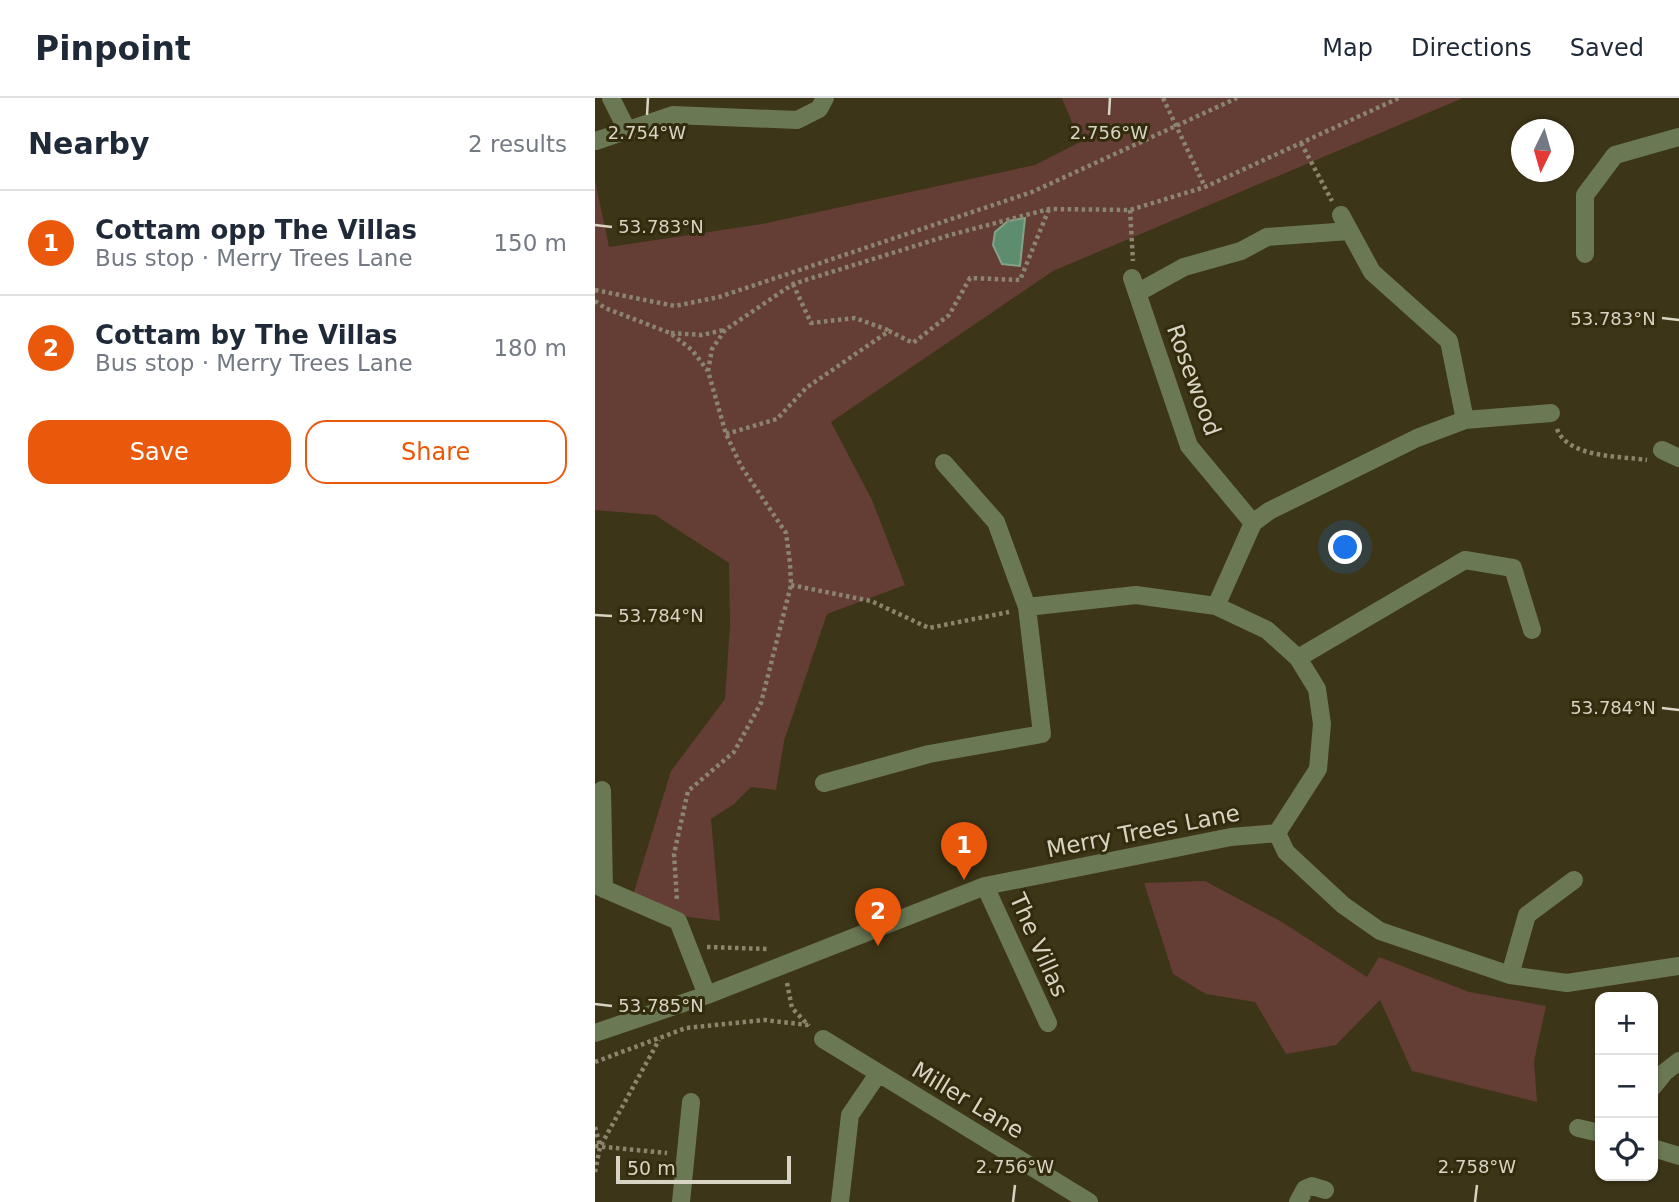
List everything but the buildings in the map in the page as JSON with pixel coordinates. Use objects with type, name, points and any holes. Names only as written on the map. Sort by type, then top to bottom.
[{"type":"street","points":[[611,98],[627,131]]},
{"type":"street","points":[[596,141],[673,115],[797,120],[819,110],[825,98]]},
{"type":"street","points":[[1585,254],[1585,195],[1615,155],[1679,137]]},
{"type":"street","points":[[1135,286],[1184,267],[1241,251],[1267,237],[1345,223],[1372,272],[1449,341],[1465,420]]},
{"type":"street","name":"Rosewood","points":[[1135,286],[1189,446],[1253,523]]},
{"type":"street","points":[[1216,606],[1253,523],[1269,511],[1465,420],[1551,413]]},
{"type":"street","points":[[1662,450],[1679,458]]},
{"type":"street","points":[[824,783],[929,754],[1042,734],[1027,607],[996,522],[944,463]]},
{"type":"street","points":[[1298,658],[1465,560],[1513,568],[1532,630]]},
{"type":"street","points":[[1027,607],[1136,596],[1216,606],[1267,629],[1298,658],[1317,689],[1322,724],[1318,769],[1277,834],[1286,852],[1342,905],[1380,931],[1510,975],[1567,983],[1679,967]]},
{"type":"street","points":[[602,790],[600,887],[678,921],[707,995]]},
{"type":"street","name":"Merry Trees Lane","points":[[595,1033],[707,995],[985,886],[1231,837],[1277,834]]},
{"type":"street","points":[[1510,975],[1527,915],[1574,880]]},
{"type":"street","name":"The Villas","points":[[985,886],[1048,1023]]},
{"type":"street","name":"Miller Lane","points":[[823,1039],[1089,1202]]},
{"type":"street","points":[[1658,1081],[1679,1061]]},
{"type":"street","points":[[840,1202],[850,1115],[878,1074]]},
{"type":"street","points":[[681,1202],[691,1102]]},
{"type":"street","points":[[1579,1128],[1595,1132]]},
{"type":"street","points":[[1658,1150],[1679,1156]]},
{"type":"street","points":[[1298,1202],[1305,1189],[1312,1186],[1325,1190]]},
{"type":"path","points":[[1163,98],[1205,187]]},
{"type":"path","points":[[595,290],[675,306],[719,297],[1032,192],[1237,98]]},
{"type":"path","points":[[708,371],[712,349],[725,330],[793,284],[950,235],[1049,209],[1130,210],[1205,187],[1399,98]]},
{"type":"path","points":[[1301,143],[1345,223]]},
{"type":"path","points":[[793,284],[811,323],[855,318],[913,342],[949,315],[970,278],[1020,280],[1049,209]]},
{"type":"path","points":[[1130,210],[1135,286]]},
{"type":"path","points":[[595,301],[605,308],[670,333],[692,350],[708,371],[726,434],[741,466],[786,533],[791,585],[761,703],[734,752],[688,791],[674,853],[678,921]]},
{"type":"path","points":[[670,333],[702,335],[725,330]]},
{"type":"path","points":[[726,434],[777,419],[806,388],[889,331]]},
{"type":"path","points":[[1551,413],[1560,437],[1578,449],[1648,460],[1662,450]]},
{"type":"path","points":[[791,585],[871,601],[929,628],[1027,607]]},
{"type":"path","points":[[595,1062],[686,1028],[764,1020],[808,1025]]},
{"type":"path","points":[[597,1147],[660,1039]]},
{"type":"path","points":[[595,1127],[595,1172]]},
{"type":"path","points":[[597,1147],[685,1154]]},
{"type":"shaded area","points":[[1062,98],[1463,98],[1053,271],[831,422],[872,500],[905,585],[827,614],[784,741],[776,790],[751,787],[734,804],[711,819],[720,921],[681,916],[633,895],[671,771],[725,699],[730,625],[729,563],[655,515],[595,510],[595,180],[609,247],[762,224],[1035,165],[1080,142]]},
{"type":"shaded area","points":[[1025,218],[1020,266],[1002,264],[993,245],[995,232],[1008,221]]},
{"type":"shaded area","points":[[1205,881],[1282,922],[1367,977],[1379,957],[1469,992],[1546,1006],[1534,1061],[1537,1102],[1412,1071],[1380,1000],[1336,1045],[1286,1054],[1255,1002],[1206,994],[1173,974],[1144,883]]},
{"type":"place","name":"Cottam opp The Villas","points":[[964,880]]},
{"type":"place","name":"Cottam by The Villas","points":[[878,946]]}]
